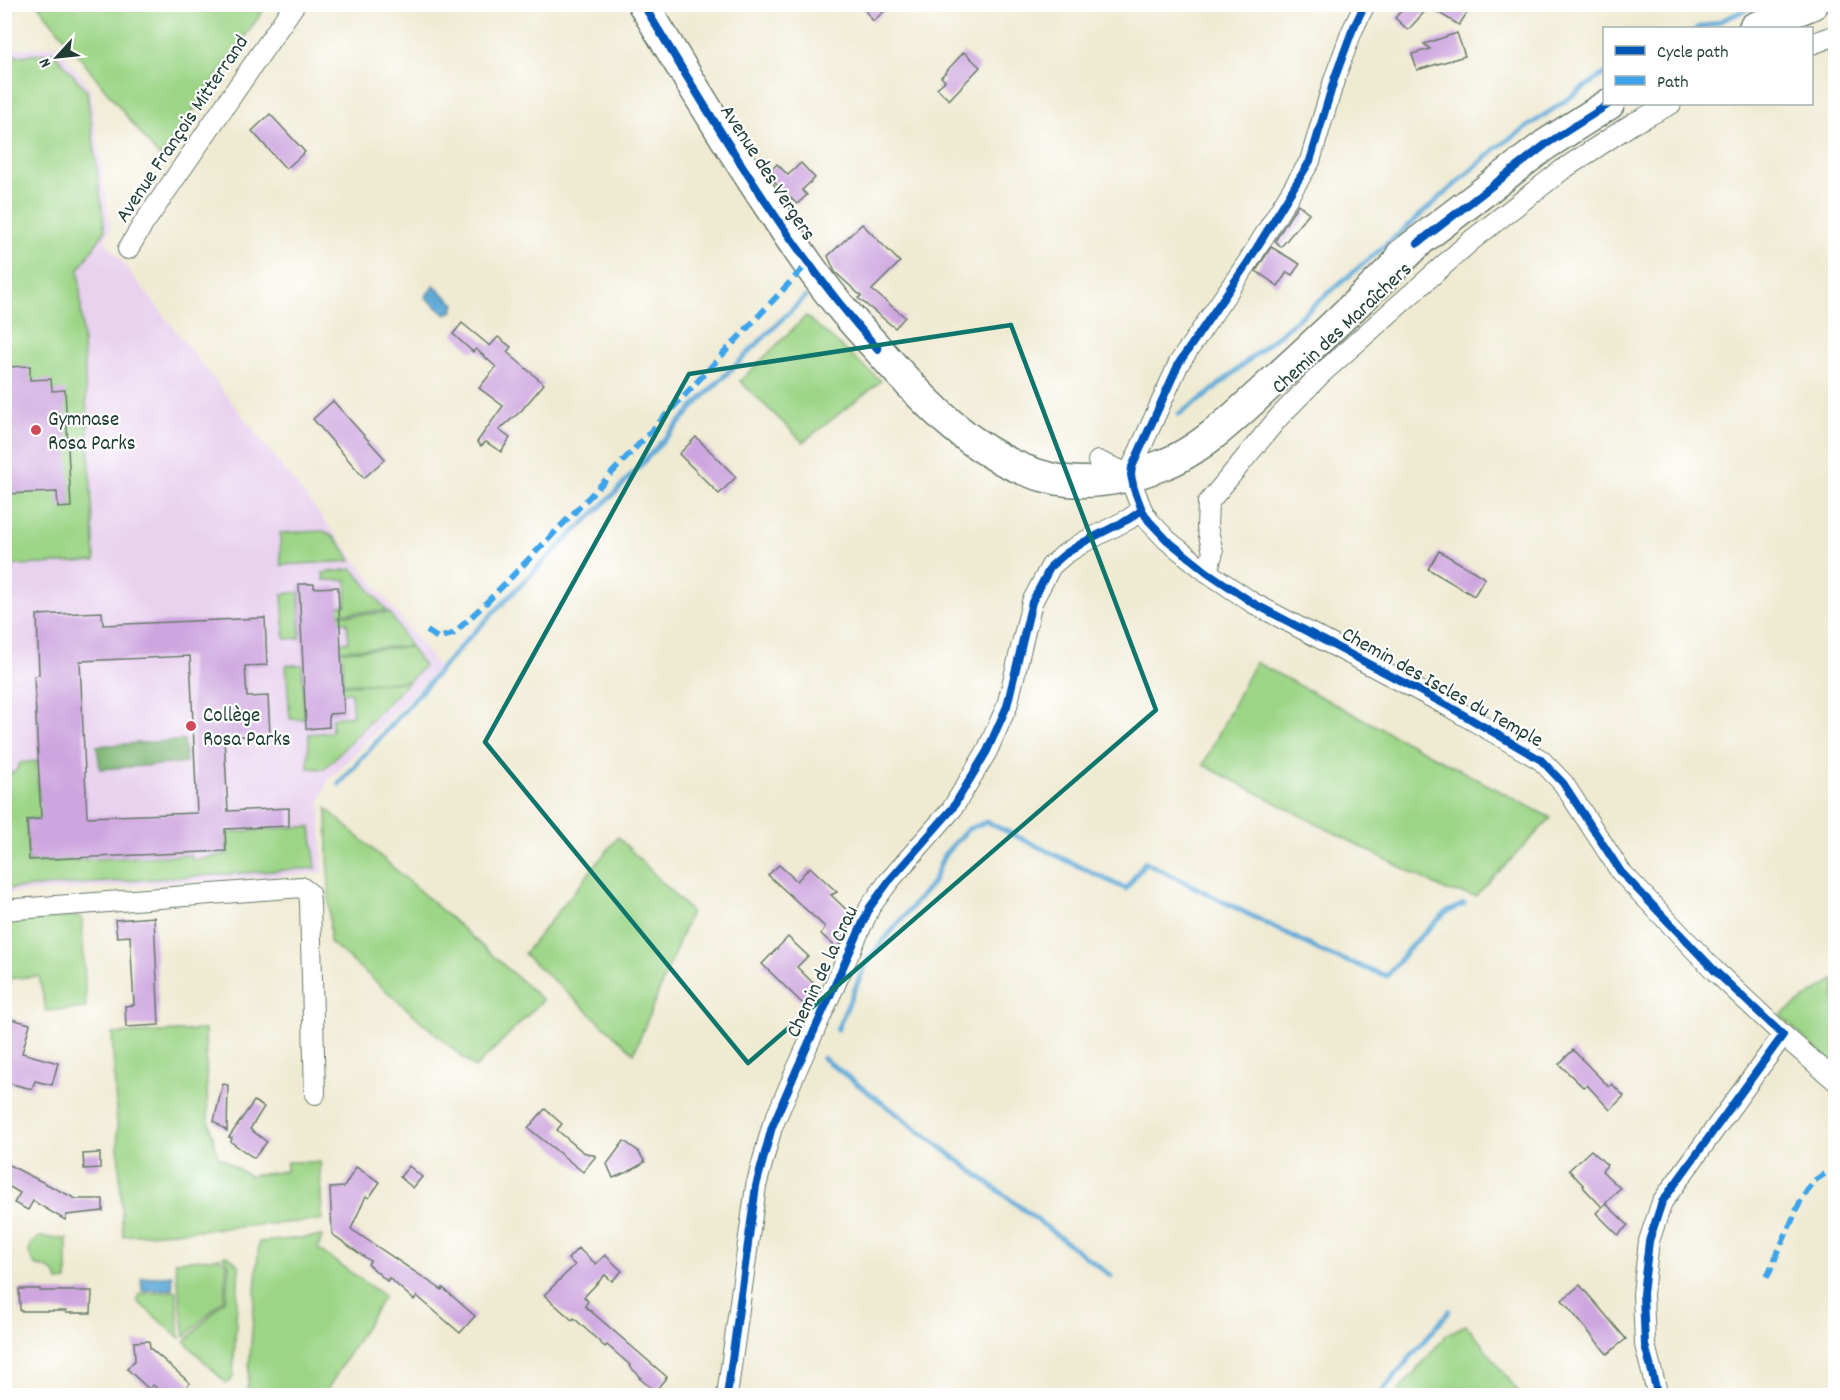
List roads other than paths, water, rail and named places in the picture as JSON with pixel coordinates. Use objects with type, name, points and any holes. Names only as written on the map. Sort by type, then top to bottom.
[{"type":"main road","name":"Avenue des Vergers","points":[[643,4],[747,174],[807,263],[843,310],[878,349]]},
{"type":"main road","points":[[1756,27],[1813,4]]},
{"type":"main road","points":[[878,349],[927,402],[958,429],[999,457],[1050,478],[1105,481],[1195,425],[1247,385],[1372,276],[1545,145],[1607,105]]},
{"type":"main road","points":[[878,349],[965,420],[1008,446],[1049,459],[1075,462],[1118,459],[1135,464],[1163,465],[1182,456],[1240,411],[1301,357],[1418,243]]},
{"type":"street","name":"Avenue François Mitterrand","points":[[128,249],[296,4]]},
{"type":"street","points":[[1135,464],[1179,363],[1248,262],[1310,161],[1335,77],[1365,4]]},
{"type":"street","points":[[1813,44],[1836,35]]},
{"type":"street","name":"Chemin des Maraîchers","points":[[1207,572],[1213,552],[1207,526],[1208,503],[1279,417],[1321,374],[1472,240],[1562,170],[1632,124],[1669,105]]},
{"type":"street","name":"Chemin des Iscles du Temple","points":[[1135,464],[1142,510],[1157,531],[1207,572],[1253,603],[1450,707],[1541,760],[1563,783],[1621,872],[1714,970],[1836,1081]]},
{"type":"street","name":"Chemin de la Crau","points":[[727,1395],[756,1186],[772,1127],[870,906],[889,880],[952,809],[987,751],[1006,706],[1032,602],[1051,566],[1084,542],[1142,510]]},
{"type":"street","points":[[4,910],[301,887],[309,893],[310,903],[315,1094]]},
{"type":"street","points":[[1658,1395],[1645,1345],[1643,1294],[1649,1241],[1662,1202],[1783,1035]]},
{"type":"water","points":[[434,286],[455,304],[452,312],[446,315],[425,297]]},
{"type":"water","points":[[172,1275],[173,1289],[142,1291],[141,1278]]},
{"type":"waterway","points":[[1701,27],[1716,23],[1759,4]]},
{"type":"waterway","points":[[1179,414],[1207,395],[1400,233],[1495,149],[1603,75]]},
{"type":"waterway","points":[[339,784],[464,643],[546,559],[614,494],[702,398],[805,297]]},
{"type":"waterway","points":[[837,1030],[868,959],[933,882],[944,855],[968,829],[987,822],[1126,889],[1145,862],[1327,954],[1387,976],[1410,947],[1445,913],[1464,904]]},
{"type":"waterway","points":[[823,1058],[1111,1276]]},
{"type":"waterway","points":[[1378,1396],[1449,1311]]},
{"type":"place","name":"Gymnase Rosa Parks","points":[[36,430]]},
{"type":"place","name":"Collège Rosa Parks","points":[[191,726]]}]
